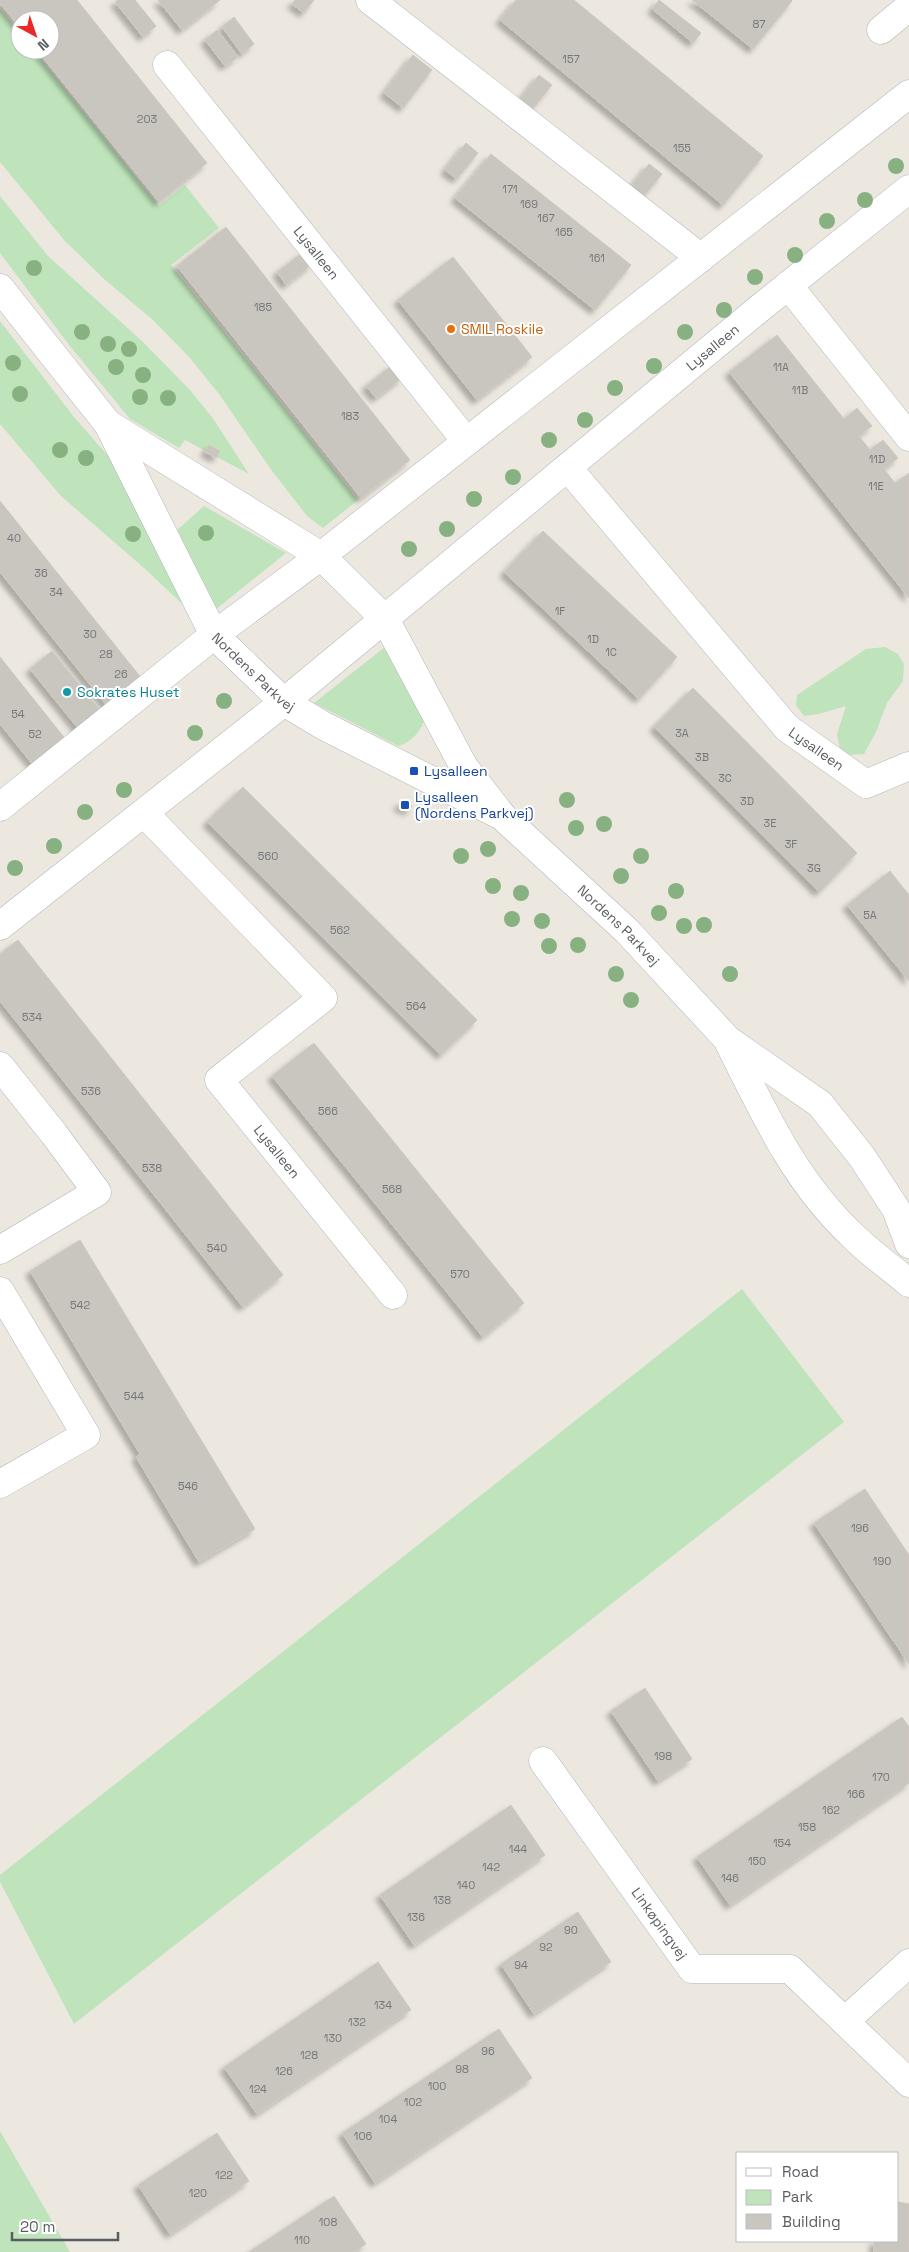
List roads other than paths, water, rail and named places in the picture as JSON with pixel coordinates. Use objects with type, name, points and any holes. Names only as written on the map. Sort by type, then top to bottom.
[{"type":"street","points":[[370,0],[701,258]]},
{"type":"street","points":[[881,30],[909,7]]},
{"type":"street","name":"Lysalleen","points":[[167,65],[466,441]]},
{"type":"street","points":[[0,807],[214,635],[321,556],[909,94]]},
{"type":"street","name":"Lysalleen","points":[[0,926],[284,702],[788,285],[909,188]]},
{"type":"street","points":[[788,285],[909,436]]},
{"type":"street","name":"Nordens Parkvej","points":[[0,288],[108,424],[214,635],[284,702],[324,726],[503,817]]},
{"type":"street","name":"Nordens Parkvej","points":[[108,424],[321,556],[385,619],[464,766],[503,817],[627,931],[728,1040],[820,1104],[862,1157],[896,1209],[909,1244]]},
{"type":"street","name":"Lysalleen","points":[[568,468],[787,728],[866,784],[909,766]]},
{"type":"street","name":"Lysalleen","points":[[144,812],[323,998],[219,1080],[393,1295]]},
{"type":"street","name":"Nordens Parkvej","points":[[728,1040],[779,1142],[815,1194],[852,1236],[909,1283]]},
{"type":"street","points":[[0,1066],[97,1192],[0,1250]]},
{"type":"street","points":[[0,1291],[86,1435],[0,1484]]},
{"type":"street","name":"Linkøpingvej","points":[[543,1761],[692,1969],[790,1969],[909,2083]]},
{"type":"street","points":[[845,2022],[909,1963]]},
{"type":"place","name":"SMIL Roskile","points":[[451,329]]},
{"type":"place","name":"Sokrates Huset","points":[[67,692]]},
{"type":"place","name":"Lysalleen","points":[[414,771]]},
{"type":"place","name":"Lysalleen (Nordens Parkvej)","points":[[405,805]]}]
